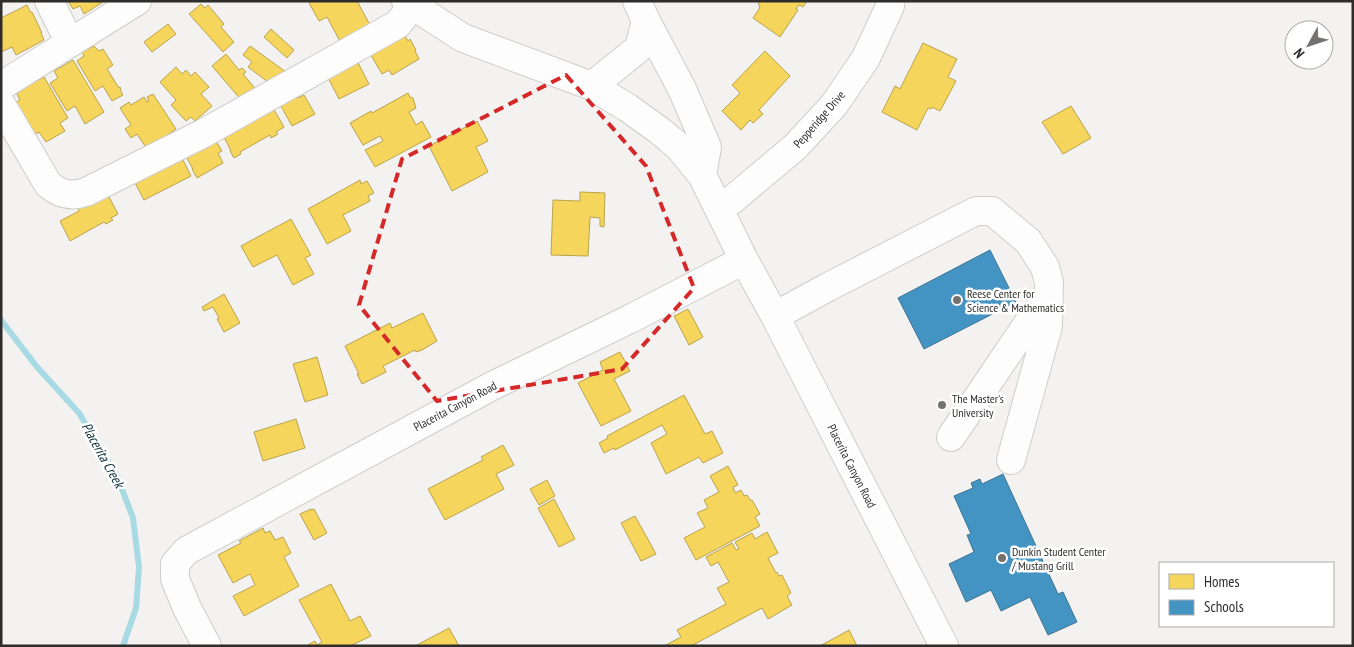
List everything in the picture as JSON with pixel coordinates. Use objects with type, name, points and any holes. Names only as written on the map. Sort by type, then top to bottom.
[{"type":"street","points":[[49,1],[70,43]]},
{"type":"street","points":[[1,86],[137,1]]},
{"type":"street","points":[[1,104],[48,184],[56,191],[65,195],[76,195],[86,192],[202,134],[398,24],[409,4]]},
{"type":"street","name":"Placerita Canyon Road","points":[[409,4],[463,38],[592,86],[628,108],[660,131],[679,148],[702,175],[944,646]]},
{"type":"street","name":"Pepperidge Drive","points":[[718,208],[732,200],[795,147],[834,105],[866,58],[890,6]]},
{"type":"street","points":[[592,86],[638,48],[641,11]]},
{"type":"street","points":[[641,11],[682,89],[707,147],[702,175]]},
{"type":"street","points":[[775,316],[976,211],[992,211],[1028,241],[1045,267],[1049,283],[1048,326],[1011,460]]},
{"type":"street","name":"Placerita Canyon Road","points":[[206,646],[175,580],[175,564],[186,551],[483,390],[630,319],[744,260]]},
{"type":"street","points":[[951,437],[1033,316],[1048,298]]},
{"type":"highlighted area","points":[[566,75],[646,166],[694,288],[622,369],[437,401],[359,305],[402,159]]},
{"type":"building: Homes","points":[[68,1],[103,2],[84,14],[80,6],[73,9]]},
{"type":"building: Homes","points":[[312,1],[357,1],[370,25],[342,45],[327,17],[319,21],[309,3]]},
{"type":"building: Homes","points":[[760,1],[807,1],[803,7],[799,5],[796,9],[798,10],[780,37],[753,18],[759,9],[760,6],[758,4]]},
{"type":"building: Homes","points":[[201,4],[205,8],[208,5],[224,24],[221,27],[234,42],[223,52],[189,14]]},
{"type":"building: Homes","points":[[27,5],[44,40],[16,55],[12,47],[1,52],[1,18]]},
{"type":"building: Homes","points":[[168,24],[176,34],[152,52],[144,42]]},
{"type":"building: Homes","points":[[271,29],[294,50],[287,58],[264,37]]},
{"type":"building: Homes","points":[[402,30],[408,41],[410,39],[419,59],[392,75],[389,70],[382,74],[368,50]]},
{"type":"building: Homes","points":[[923,43],[957,59],[948,77],[956,81],[940,111],[932,107],[931,109],[928,108],[917,130],[882,112],[895,86],[900,89]]},
{"type":"building: Homes","points":[[94,46],[99,51],[103,49],[113,65],[107,69],[120,87],[123,95],[112,101],[103,86],[95,91],[77,61],[84,56],[82,52]]},
{"type":"building: Homes","points":[[250,46],[286,72],[272,85],[248,67],[252,62],[243,55]]},
{"type":"building: Homes","points":[[765,51],[790,76],[759,110],[763,114],[753,123],[750,120],[741,130],[722,111],[740,93],[732,85]]},
{"type":"building: Homes","points":[[226,54],[239,70],[242,68],[246,72],[243,74],[258,92],[242,101],[212,66]]},
{"type":"building: Homes","points":[[355,57],[369,84],[339,99],[325,72]]},
{"type":"building: Homes","points":[[73,60],[104,112],[85,124],[75,106],[67,111],[50,83],[58,78],[54,71]]},
{"type":"building: Homes","points":[[176,67],[182,74],[186,70],[191,76],[195,72],[209,87],[201,94],[212,106],[195,121],[191,117],[186,121],[171,105],[176,100],[160,82]]},
{"type":"building: Homes","points":[[44,77],[68,118],[60,123],[65,131],[46,142],[39,132],[32,136],[12,104],[20,100],[16,92]]},
{"type":"building: Homes","points":[[293,90],[298,98],[304,95],[315,114],[292,126],[277,99]]},
{"type":"building: Homes","points":[[408,93],[413,98],[416,108],[409,112],[416,125],[422,121],[431,137],[375,167],[365,150],[383,141],[380,136],[363,145],[350,123]]},
{"type":"building: Homes","points":[[153,94],[176,129],[147,149],[137,134],[131,138],[125,129],[131,125],[120,108],[129,102],[131,105],[144,97],[147,102],[149,101],[147,97]]},
{"type":"building: Homes","points":[[1071,106],[1091,138],[1063,154],[1042,122]]},
{"type":"building: Homes","points":[[273,108],[284,127],[276,132],[278,134],[271,138],[270,135],[240,152],[241,154],[234,158],[223,135]]},
{"type":"building: Homes","points":[[477,121],[488,141],[476,147],[488,172],[452,191],[429,146]]},
{"type":"building: Homes","points":[[214,138],[222,151],[218,153],[223,163],[197,178],[184,153]]},
{"type":"building: Homes","points":[[181,156],[191,176],[144,200],[134,181]]},
{"type":"building: Homes","points":[[360,180],[361,184],[367,181],[374,193],[368,196],[370,201],[343,215],[351,231],[327,244],[308,209]]},
{"type":"building: Homes","points":[[580,192],[605,193],[604,227],[600,226],[600,218],[590,217],[588,256],[551,255],[553,200],[580,201]]},
{"type":"building: Homes","points":[[108,195],[118,214],[106,224],[104,222],[70,241],[60,221],[79,211],[77,207]]},
{"type":"building: Homes","points":[[291,219],[311,255],[305,258],[314,274],[293,285],[277,255],[253,267],[241,246]]},
{"type":"building: Homes","points":[[224,294],[240,323],[224,332],[213,307],[204,311],[202,307]]},
{"type":"building: Homes","points":[[688,309],[703,337],[689,345],[674,316]]},
{"type":"building: Homes","points":[[423,313],[437,341],[422,350],[416,352],[415,350],[383,366],[386,372],[362,384],[345,346],[390,323],[392,328]]},
{"type":"building: Homes","points":[[620,352],[630,371],[614,379],[631,411],[601,426],[578,383],[603,370],[600,362]]},
{"type":"building: Homes","points":[[317,357],[328,395],[305,402],[293,364]]},
{"type":"building: Homes","points":[[684,395],[705,434],[712,431],[723,453],[703,463],[699,457],[666,474],[651,443],[667,434],[662,425],[615,450],[614,448],[604,453],[599,443],[608,438],[607,436]]},
{"type":"building: Homes","points":[[296,419],[305,448],[263,461],[254,432]]},
{"type":"building: Homes","points":[[503,445],[514,465],[496,474],[504,489],[445,520],[428,489],[483,460],[481,457]]},
{"type":"building: Homes","points":[[728,466],[738,485],[733,487],[735,493],[741,490],[744,496],[747,495],[752,500],[760,514],[755,517],[760,526],[696,560],[684,538],[705,527],[697,513],[708,508],[704,500],[719,492],[710,476]]},
{"type":"building: Homes","points":[[547,480],[555,496],[539,505],[530,489]]},
{"type":"building: Homes","points":[[554,499],[575,539],[559,547],[538,508]]},
{"type":"building: Homes","points":[[314,509],[327,533],[314,540],[300,514]]},
{"type":"building: Homes","points":[[635,516],[656,554],[641,561],[621,523]]},
{"type":"building: Homes","points":[[263,528],[265,533],[270,531],[275,540],[283,537],[291,553],[284,557],[299,586],[244,616],[233,596],[255,585],[250,574],[233,583],[218,555],[241,543],[239,541]]},
{"type":"building: Homes","points":[[767,532],[778,553],[768,558],[776,573],[779,576],[782,575],[791,593],[787,596],[792,605],[768,619],[762,608],[691,646],[664,646],[681,637],[677,630],[726,604],[717,588],[729,582],[718,562],[711,566],[706,557],[732,543],[736,550],[739,549],[735,542],[752,533],[755,539]]},
{"type":"building: Homes","points":[[331,584],[350,621],[360,616],[371,636],[350,646],[306,646],[315,641],[317,645],[322,642],[299,600]]},
{"type":"building: Homes","points":[[449,628],[459,646],[417,646],[417,645]]},
{"type":"building: Homes","points":[[849,630],[857,646],[820,646]]},
{"type":"building: Schools","name":"Reese Center for Science & Mathematics","points":[[990,250],[1016,302],[924,349],[898,298]]},
{"type":"building: Schools","name":"Dunkin Student Center / Mustang Grill","points":[[1003,474],[1058,594],[1063,592],[1077,622],[1048,635],[1030,597],[1001,611],[991,590],[966,602],[949,564],[974,552],[967,535],[971,534],[954,496],[973,488],[971,483],[980,479],[982,484]]},
{"type":"waterway","name":"Placerita Creek","points":[[1,320],[37,367],[79,413],[117,476],[133,518],[139,567],[136,608],[123,646]]},
{"type":"place","name":"Reese Center for Science & Mathematics","points":[[957,300]]},
{"type":"place","name":"The Master's University","points":[[942,405]]},
{"type":"place","name":"Dunkin Student Center / Mustang Grill","points":[[1002,558]]}]
